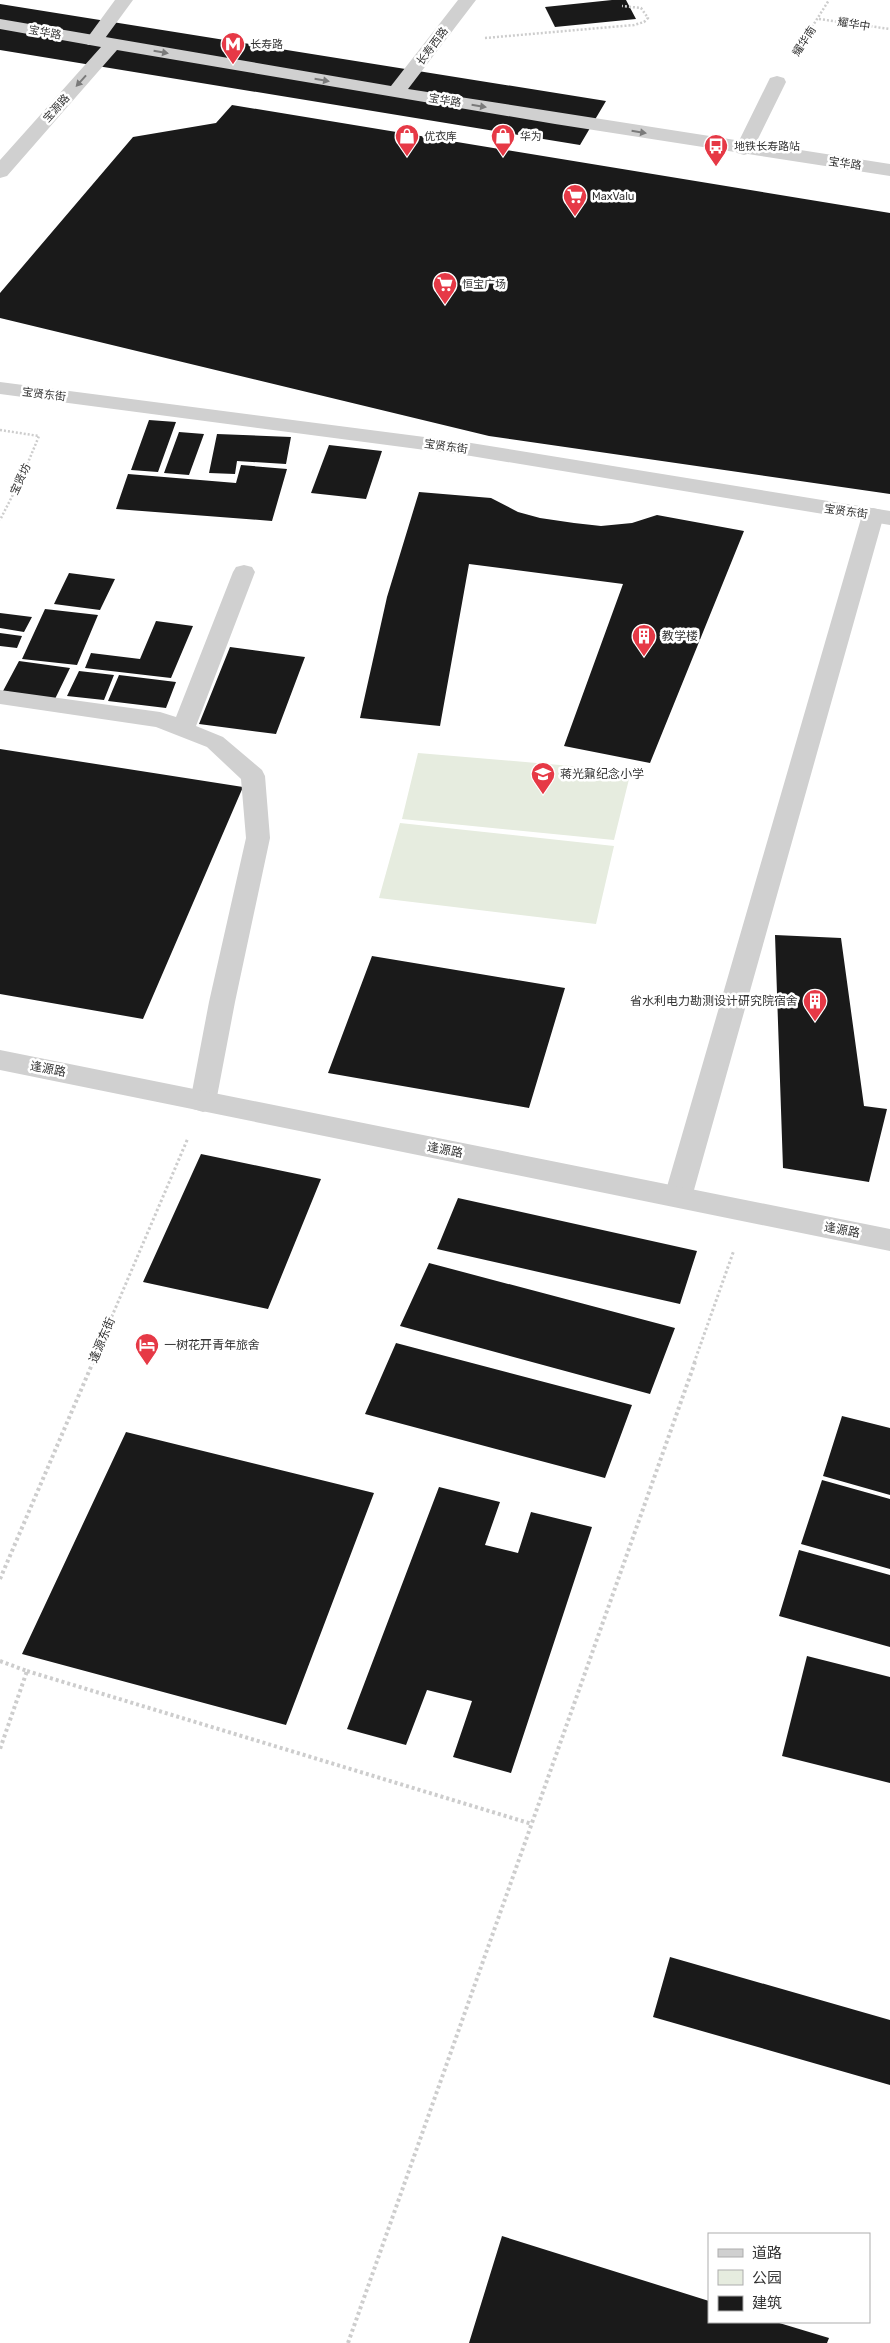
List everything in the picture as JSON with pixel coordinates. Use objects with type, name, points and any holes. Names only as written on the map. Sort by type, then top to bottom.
[{"type":"street","points":[[94,41],[124,0]]},
{"type":"street","name":"长寿西路","points":[[396,92],[467,0]]},
{"type":"street","name":"宝华路","points":[[0,24],[396,92],[744,149],[890,170]]},
{"type":"street","name":"宝源路","points":[[0,172],[113,44]]},
{"type":"street","points":[[744,149],[777,82]]},
{"type":"street","name":"宝贤东街","points":[[0,388],[307,426],[540,460],[882,517]]},
{"type":"street","points":[[678,1197],[882,517]]},
{"type":"street","points":[[183,729],[244,572]]},
{"type":"street","points":[[0,697],[160,720],[215,742],[253,776],[258,838],[222,1002],[203,1102]]},
{"type":"street","name":"逢源路","points":[[0,1060],[890,1240]]},
{"type":"path","name":"耀华南","points":[[777,82],[830,0]]},
{"type":"path","points":[[479,39],[634,25],[644,22],[648,18],[641,8],[622,6]]},
{"type":"path","name":"耀华中","points":[[819,19],[890,30]]},
{"type":"path","name":"宝贤坊","points":[[0,430],[39,436],[22,477],[0,520]]},
{"type":"path","name":"逢源东街","points":[[0,1579],[203,1102]]},
{"type":"path","points":[[348,2343],[748,1211]]},
{"type":"path","points":[[0,1661],[532,1824]]},
{"type":"path","points":[[0,1750],[27,1670]]},
{"type":"green space","points":[[418,753],[631,771],[614,840],[402,819]]},
{"type":"green space","points":[[400,823],[614,846],[596,924],[379,898]]},
{"type":"building","points":[[626,0],[636,19],[555,27],[545,7]]},
{"type":"building","name":"长寿路","points":[[0,4],[606,101],[580,145],[0,50]]},
{"type":"building","name":"恒宝广场","points":[[232,105],[890,213],[890,494],[489,436],[0,318],[0,293],[133,137],[216,123]]},
{"type":"building","points":[[149,420],[176,422],[158,472],[131,470]]},
{"type":"building","points":[[179,432],[204,434],[189,475],[164,473]]},
{"type":"building","points":[[217,434],[291,437],[286,464],[237,461],[235,474],[209,473]]},
{"type":"building","points":[[329,445],[382,451],[366,499],[311,493]]},
{"type":"building","points":[[241,465],[287,469],[272,521],[116,509],[128,474],[236,483]]},
{"type":"building","name":"教学楼","points":[[419,492],[491,498],[518,512],[540,518],[574,523],[601,526],[632,523],[657,515],[744,531],[650,763],[564,746],[623,584],[469,564],[440,726],[360,718],[387,597]]},
{"type":"building","points":[[69,573],[115,579],[100,610],[54,604]]},
{"type":"building","points":[[45,609],[98,615],[77,665],[22,659]]},
{"type":"building","points":[[0,613],[32,617],[24,632],[0,628]]},
{"type":"building","points":[[156,621],[193,626],[171,678],[85,668],[91,653],[140,659]]},
{"type":"building","points":[[0,633],[22,636],[17,648],[0,646]]},
{"type":"building","points":[[230,647],[305,657],[276,734],[199,724]]},
{"type":"building","points":[[19,661],[70,668],[55,699],[3,691]]},
{"type":"building","points":[[79,671],[114,675],[104,700],[67,696]]},
{"type":"building","points":[[119,675],[176,682],[166,708],[108,701]]},
{"type":"building","points":[[0,749],[243,787],[143,1019],[0,994]]},
{"type":"building","name":"省水利电力勘测设计研究院宿舍","points":[[775,935],[841,938],[864,1106],[887,1109],[869,1182],[783,1168]]},
{"type":"building","points":[[372,956],[565,988],[529,1108],[328,1073]]},
{"type":"building","points":[[201,1154],[321,1179],[268,1309],[143,1282]]},
{"type":"building","points":[[458,1198],[697,1251],[680,1304],[437,1249]]},
{"type":"building","points":[[429,1263],[675,1328],[650,1394],[400,1326]]},
{"type":"building","points":[[396,1343],[632,1405],[605,1478],[365,1414]]},
{"type":"building","points":[[842,1416],[890,1428],[890,1495],[823,1476]]},
{"type":"building","points":[[126,1432],[374,1493],[286,1725],[22,1654]]},
{"type":"building","points":[[822,1480],[890,1499],[890,1569],[801,1544]]},
{"type":"building","points":[[439,1487],[500,1502],[485,1545],[518,1553],[531,1512],[592,1527],[511,1773],[453,1757],[472,1701],[427,1690],[406,1745],[347,1729]]},
{"type":"building","points":[[799,1550],[890,1575],[890,1647],[779,1616]]},
{"type":"building","points":[[807,1656],[890,1677],[890,1783],[782,1756]]},
{"type":"building","points":[[670,1957],[890,2020],[890,2085],[653,2017]]},
{"type":"building","points":[[502,2236],[708,2301],[708,2323],[779,2323],[829,2338],[827,2343],[469,2343]]},
{"type":"place","name":"长寿路","points":[[233,65]]},
{"type":"place","name":"优衣库","points":[[407,157]]},
{"type":"place","name":"华为","points":[[503,157]]},
{"type":"place","name":"地铁长寿路站","points":[[716,167]]},
{"type":"place","name":"MaxValu","points":[[575,217]]},
{"type":"place","name":"恒宝广场","points":[[445,305]]},
{"type":"place","name":"教学楼","points":[[644,657]]},
{"type":"place","name":"蒋光鼐纪念小学","points":[[543,795]]},
{"type":"place","name":"省水利电力勘测设计研究院宿舍","points":[[815,1022]]},
{"type":"place","name":"一树花开青年旅舍","points":[[147,1366]]}]
